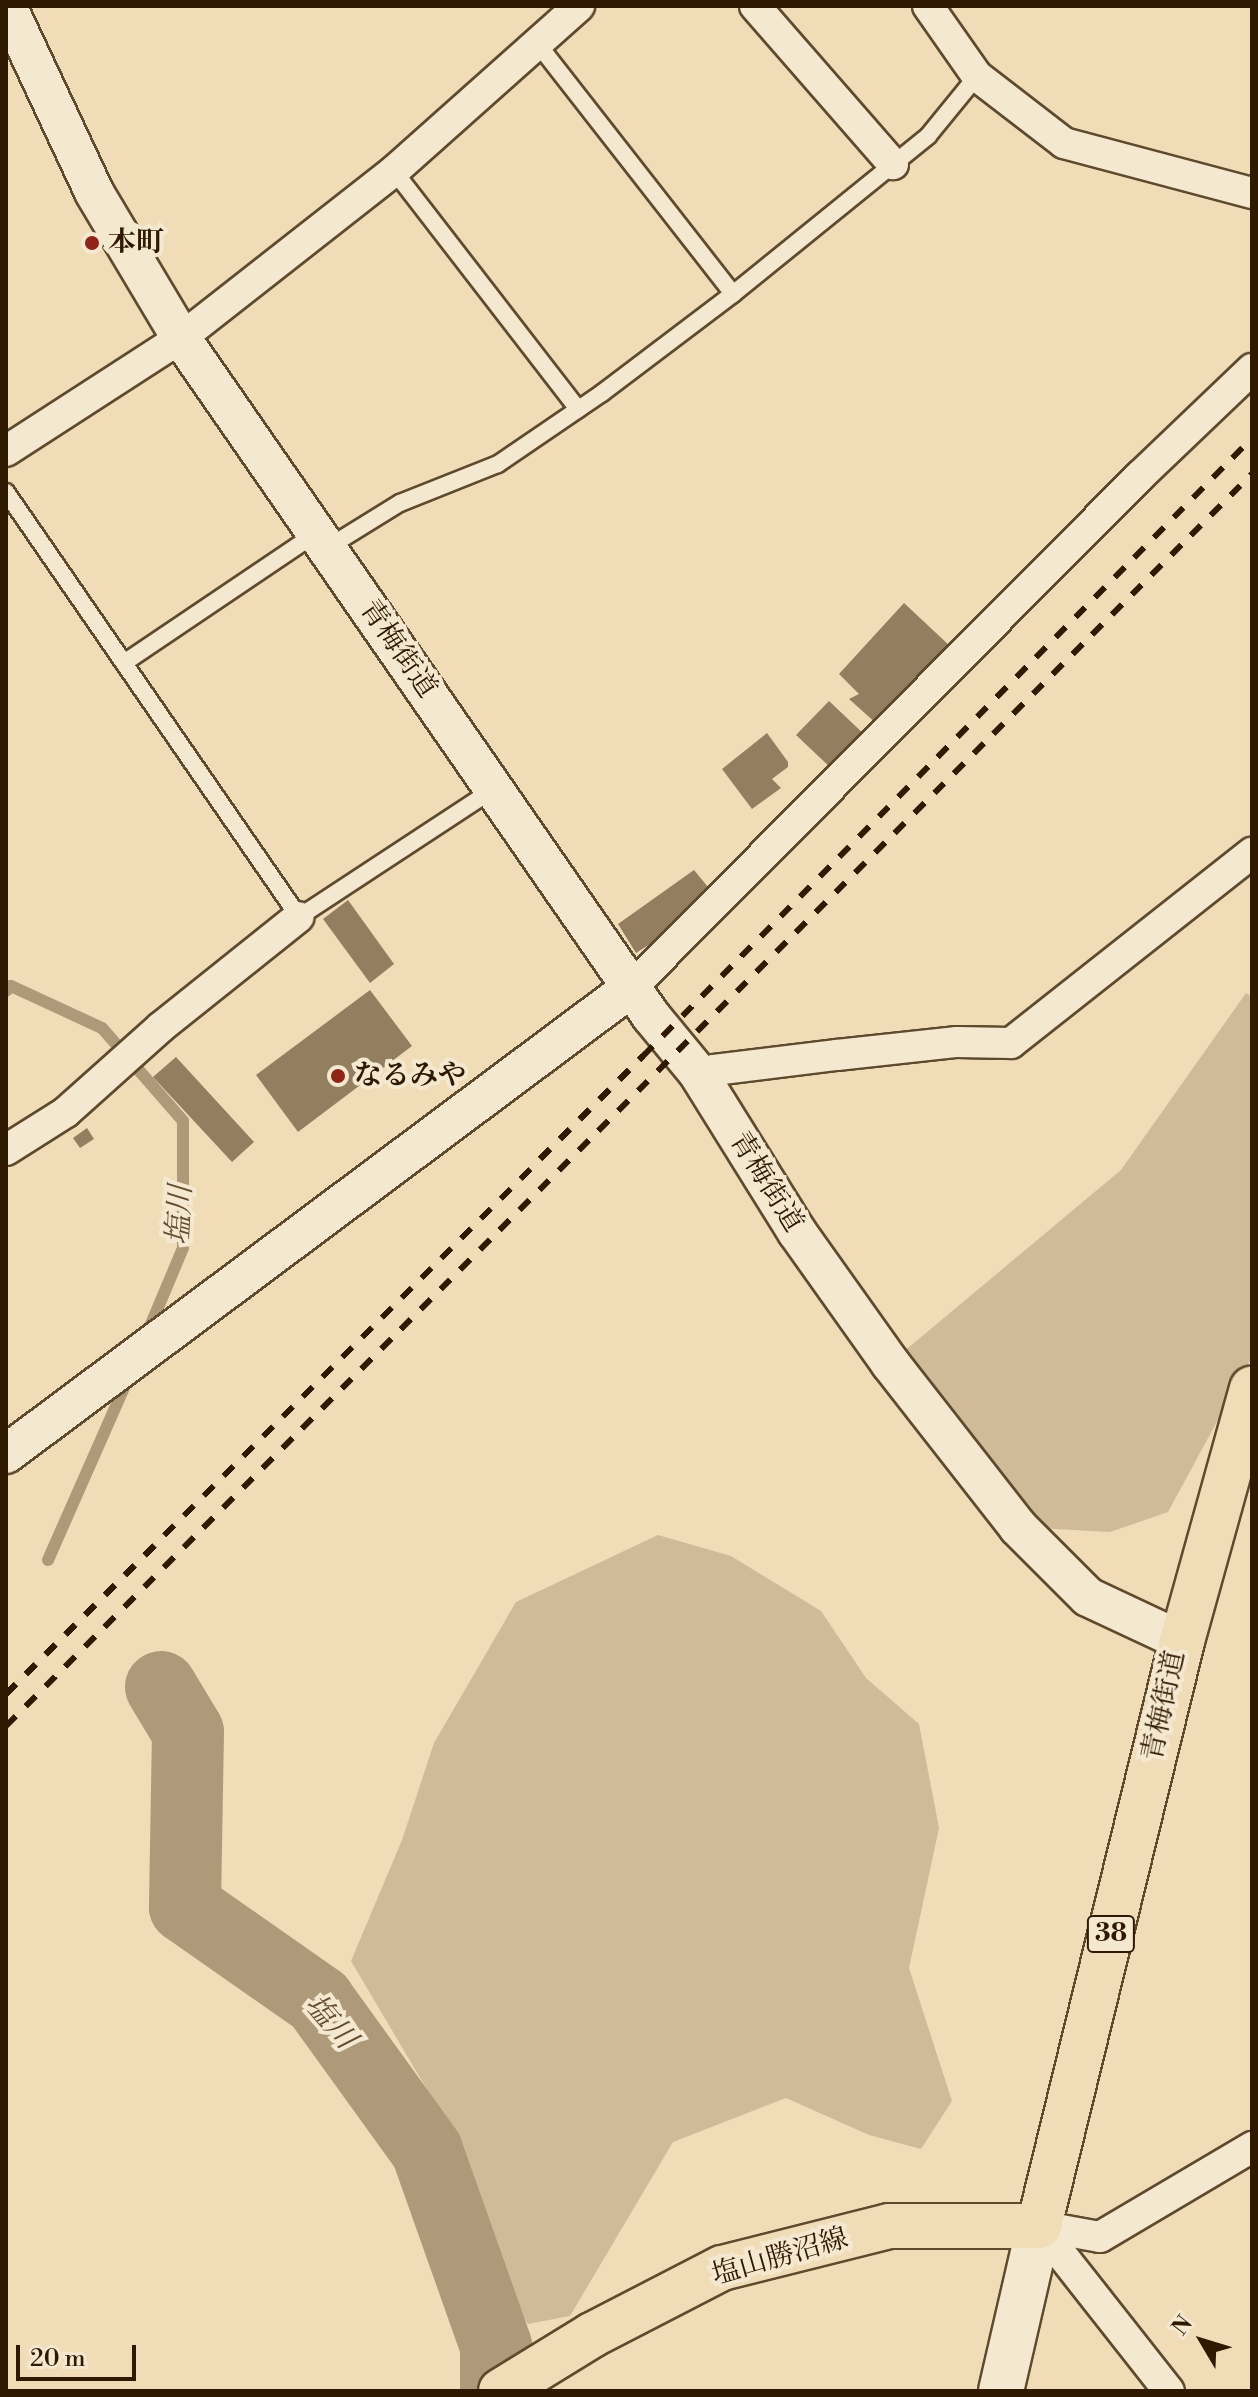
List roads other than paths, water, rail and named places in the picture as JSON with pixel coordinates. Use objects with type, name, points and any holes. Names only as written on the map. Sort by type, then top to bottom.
[{"type":"main road","name":"38","points":[[1182,1641],[1252,1389]]},
{"type":"main road","name":"青梅街道","points":[[1001,2391],[1182,1641]]},
{"type":"main road","name":"塩山勝沼線","points":[[501,2391],[592,2335],[722,2268],[889,2226],[1039,2226]]},
{"type":"street","name":"青梅街道","points":[[7,6],[94,192],[181,338],[632,987],[701,1078],[805,1244],[890,1363],[1018,1527],[1088,1597],[1182,1641]]},
{"type":"street","points":[[6,451],[181,338],[394,171],[579,6]]},
{"type":"street","points":[[755,6],[893,164]]},
{"type":"street","points":[[928,6],[977,76],[1064,143],[1252,193]]},
{"type":"street","points":[[12,1450],[632,987],[1140,476],[1252,369]]},
{"type":"street","points":[[701,1078],[714,1070],[837,1055],[957,1042],[1011,1043],[1252,853]]},
{"type":"street","points":[[6,1150],[66,1112],[161,1027],[299,917]]},
{"type":"street","points":[[1039,2226],[1100,2237],[1252,2147]]},
{"type":"street","points":[[1039,2226],[1169,2391]]},
{"type":"lane","points":[[537,43],[733,294]]},
{"type":"lane","points":[[124,663],[322,540],[400,503],[498,464],[578,409],[733,294],[928,136],[977,76]]},
{"type":"lane","points":[[394,171],[578,409]]},
{"type":"lane","points":[[6,492],[299,917],[495,788]]},
{"type":"waterway","name":"塩川","points":[[6,991],[11,986],[102,1028],[183,1121],[183,1248],[146,1336]]},
{"type":"waterway","name":"塩川","points":[[48,1560],[129,1376]]},
{"type":"waterway","name":"塩川","points":[[161,1687],[188,1732],[185,1907],[319,2001],[427,2151],[496,2346],[496,2391]]},
{"type":"railway","points":[[6,1694],[643,1056],[1252,438]]},
{"type":"railway","points":[[6,1726],[1252,474]]},
{"type":"place","name":"本町","points":[[92,243]]},
{"type":"place","name":"なるみや","points":[[338,1076]]}]
